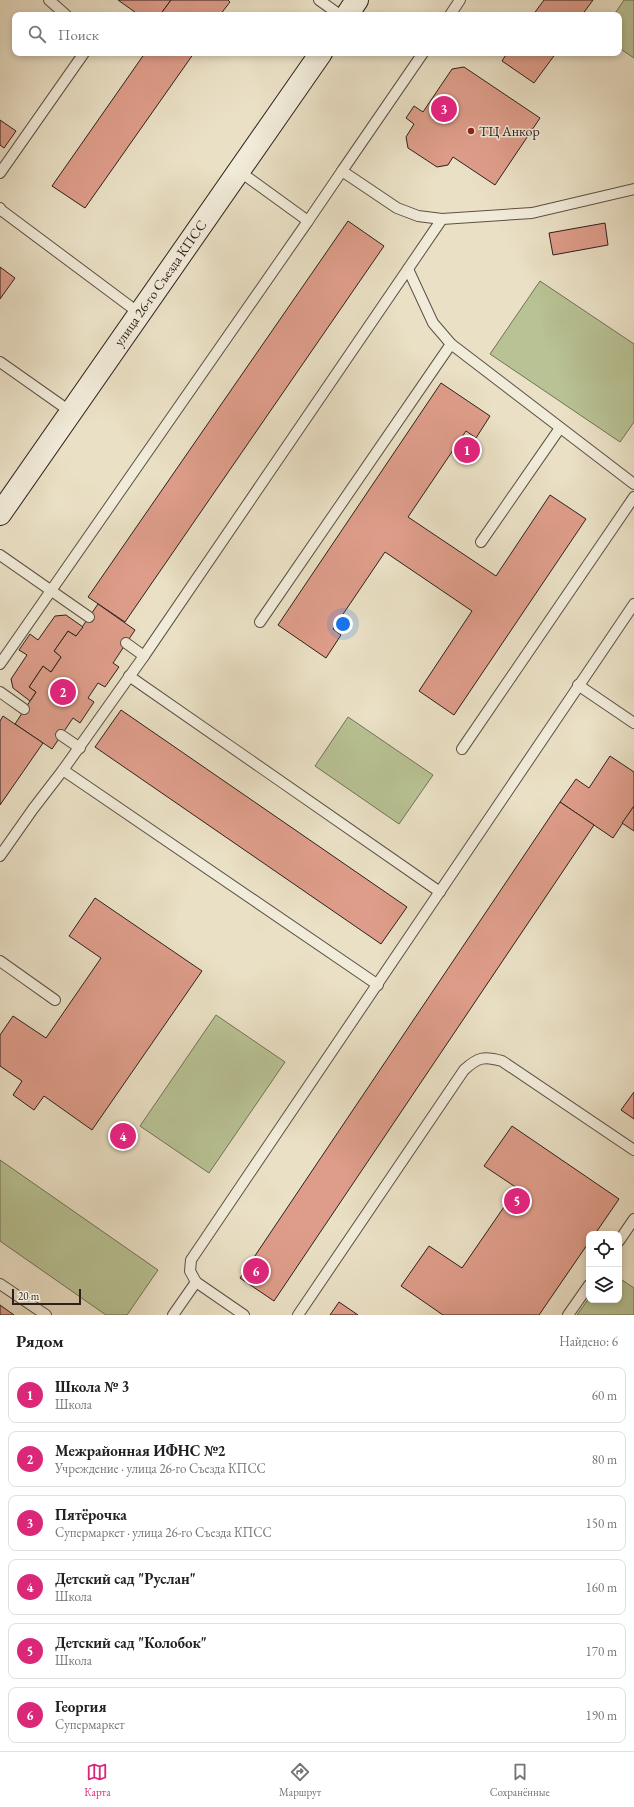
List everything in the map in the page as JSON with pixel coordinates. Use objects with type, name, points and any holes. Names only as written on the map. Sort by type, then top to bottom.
[{"type":"main road","points":[[349,12],[358,0]]},
{"type":"main road","name":"улица 26-го Съезда КПСС","points":[[0,514],[319,56]]},
{"type":"lane","points":[[49,0],[62,12]]},
{"type":"lane","points":[[319,0],[336,12]]},
{"type":"lane","points":[[452,12],[460,0]]},
{"type":"lane","points":[[0,173],[82,56]]},
{"type":"lane","points":[[0,664],[422,56]]},
{"type":"lane","points":[[238,171],[308,221]]},
{"type":"lane","points":[[342,171],[397,208],[418,216],[442,219],[532,213],[634,189]]},
{"type":"lane","points":[[0,208],[139,313]]},
{"type":"lane","points":[[0,856],[32,809],[80,748],[144,656],[442,219]]},
{"type":"lane","points":[[408,269],[434,323],[451,344],[634,484]]},
{"type":"lane","points":[[260,622],[451,344]]},
{"type":"lane","points":[[0,362],[71,412]]},
{"type":"lane","points":[[481,542],[560,428]]},
{"type":"lane","points":[[462,749],[634,497]]},
{"type":"lane","points":[[0,555],[89,617]]},
{"type":"lane","points":[[244,1315],[196,1282],[190,1271],[191,1260],[634,604]]},
{"type":"lane","points":[[126,643],[144,656]]},
{"type":"lane","points":[[129,676],[440,892]]},
{"type":"lane","points":[[578,685],[634,723]]},
{"type":"lane","points":[[0,692],[24,709]]},
{"type":"lane","points":[[61,735],[80,748]]},
{"type":"lane","points":[[63,770],[378,985]]},
{"type":"lane","points":[[0,961],[55,1000]]},
{"type":"lane","points":[[298,1315],[464,1070],[475,1060],[489,1057],[502,1061],[634,1150]]},
{"type":"lane","points":[[622,1237],[634,1219]]},
{"type":"lane","points":[[173,1315],[196,1282]]},
{"type":"lane","points":[[0,1284],[46,1315]]},
{"type":"lane","points":[[568,1315],[586,1288]]},
{"type":"green space","points":[[624,0],[634,0],[634,58],[622,50],[622,12],[616,12]]},
{"type":"green space","points":[[540,281],[634,344],[634,422],[620,442],[490,354]]},
{"type":"green space","points":[[348,717],[433,775],[399,824],[315,766]]},
{"type":"green space","points":[[216,1015],[285,1062],[209,1173],[140,1126]]},
{"type":"green space","points":[[0,1160],[158,1270],[127,1315],[106,1315],[0,1241]]},
{"type":"green space","points":[[622,1280],[634,1288],[634,1315],[577,1315],[586,1302],[622,1303]]},
{"type":"building","points":[[118,0],[171,0],[162,12],[135,12]]},
{"type":"building","points":[[171,0],[228,0],[230,2],[222,12],[162,12]]},
{"type":"building","points":[[544,0],[593,0],[584,12],[535,12]]},
{"type":"building","points":[[143,56],[192,56],[85,208],[52,186]]},
{"type":"building","points":[[505,56],[554,56],[534,83],[502,61]]},
{"type":"building","name":"ТЦ Анкор","points":[[464,67],[540,118],[495,185],[453,157],[448,165],[437,167],[408,148],[406,137],[414,124],[406,118],[414,106],[423,112],[452,69]]},
{"type":"building","points":[[0,120],[16,131],[4,148],[0,145]]},
{"type":"building","points":[[348,221],[384,246],[125,622],[88,597]]},
{"type":"building","points":[[605,223],[608,245],[553,255],[549,233]]},
{"type":"building","points":[[0,267],[15,278],[0,299]]},
{"type":"building","points":[[441,383],[490,416],[476,438],[466,431],[408,517],[496,576],[550,495],[586,519],[454,715],[419,691],[472,611],[385,552],[333,629],[341,635],[326,658],[278,625]]},
{"type":"building","points":[[98,604],[135,630],[113,663],[119,667],[105,687],[98,683],[88,698],[94,702],[80,723],[73,718],[52,749],[15,724],[36,692],[29,687],[43,666],[51,672],[61,657],[54,651],[68,631],[76,636]]},
{"type":"building","points":[[66,615],[83,627],[76,636],[68,631],[54,651],[61,657],[51,672],[43,666],[29,687],[36,692],[30,701],[13,688],[11,679],[27,655],[19,650],[30,634],[38,640],[55,616]]},
{"type":"building","points":[[121,710],[407,907],[381,944],[95,747]]},
{"type":"building","points":[[3,716],[43,743],[0,805],[0,721]]},
{"type":"building","points":[[610,756],[634,772],[634,806],[613,838],[560,802],[576,779],[589,788]]},
{"type":"building","points":[[560,802],[594,825],[274,1301],[240,1278]]},
{"type":"building","points":[[634,806],[634,831],[622,823]]},
{"type":"building","points":[[95,898],[202,971],[92,1130],[44,1096],[34,1110],[13,1095],[22,1081],[0,1066],[0,1035],[13,1016],[46,1038],[101,958],[69,936]]},
{"type":"building","points":[[634,1092],[634,1119],[621,1110]]},
{"type":"building","points":[[512,1126],[619,1199],[597,1231],[586,1231],[586,1246],[539,1315],[443,1315],[401,1286],[429,1246],[462,1268],[517,1188],[484,1166]]},
{"type":"building","points":[[339,1302],[358,1315],[330,1315]]},
{"type":"building","points":[[0,1305],[14,1315],[0,1315]]},
{"type":"place","name":"Пятёрочка","points":[[444,109]]},
{"type":"place","name":"ТЦ Анкор","points":[[471,131]]},
{"type":"place","name":"Школа № 3","points":[[467,450]]},
{"type":"place","name":"Межрайонная ИФНС №2","points":[[63,692]]},
{"type":"place","name":"Детский сад \"Руслан\"","points":[[123,1136]]},
{"type":"place","name":"Детский сад \"Колобок\"","points":[[517,1201]]},
{"type":"place","name":"Георгия","points":[[256,1271]]}]
